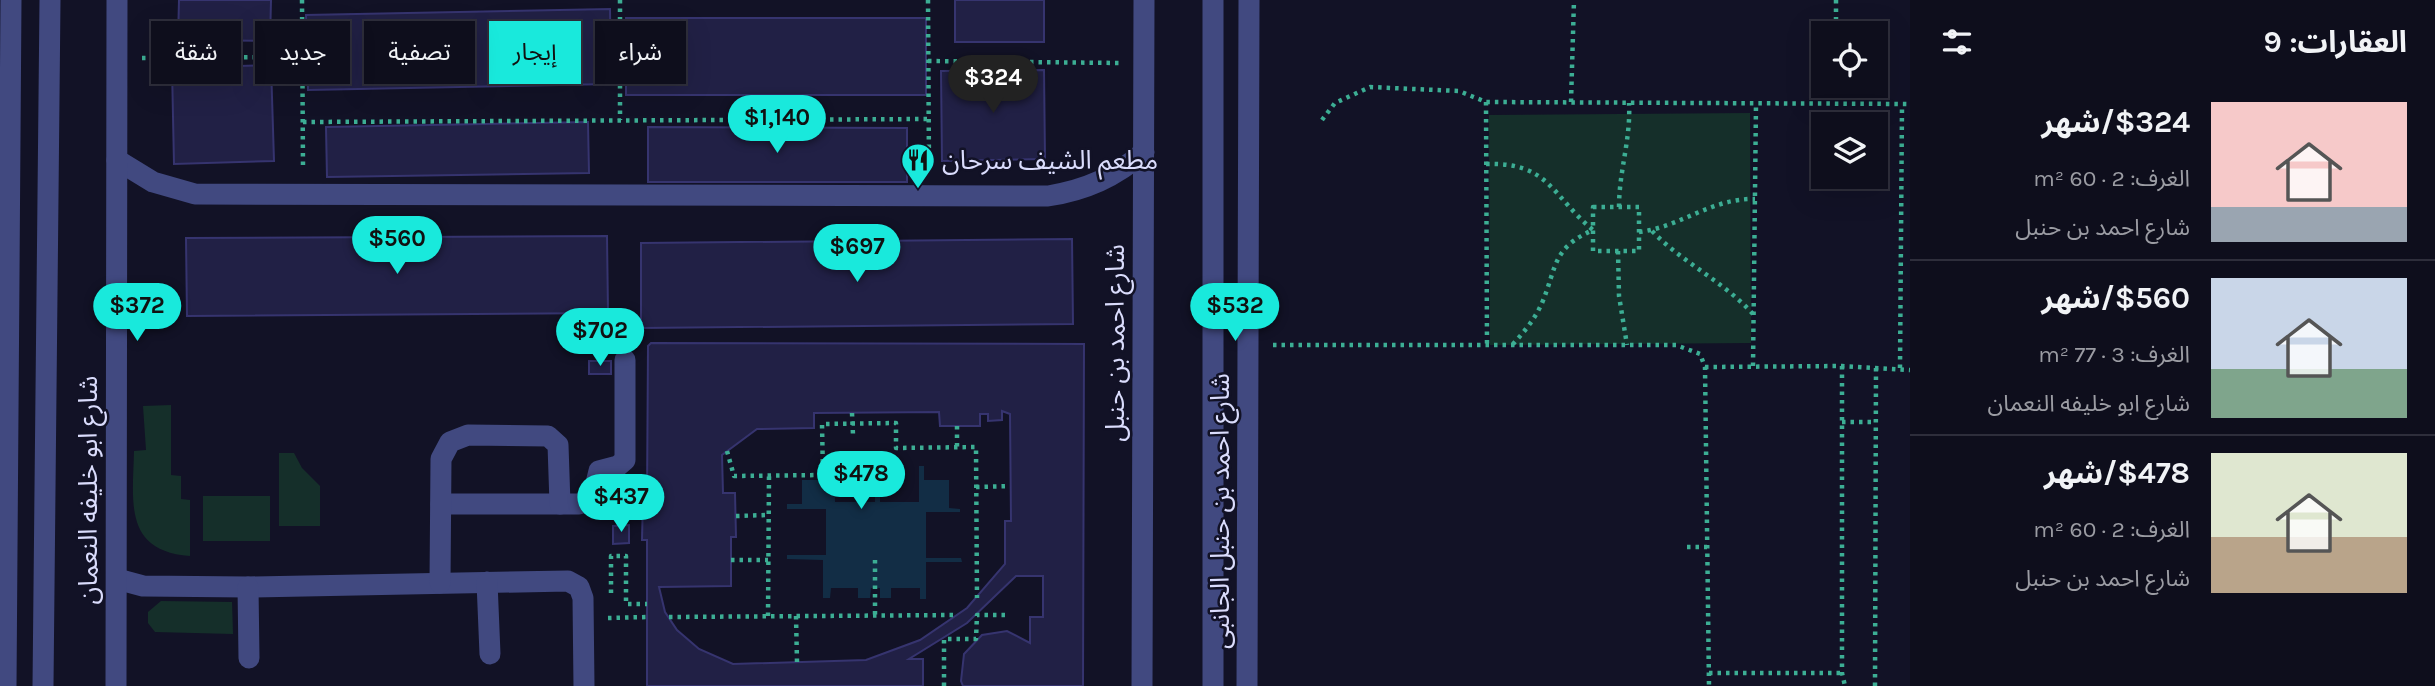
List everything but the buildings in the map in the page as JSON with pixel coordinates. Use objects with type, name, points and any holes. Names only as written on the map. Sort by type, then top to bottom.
[{"type":"street","points":[[6,686],[11,0]]},
{"type":"street","name":"شارع ابو خليفه النعمان","points":[[43,686],[50,0]]},
{"type":"street","name":"شارع ابو خليفه النعمان","points":[[116,686],[117,0]]},
{"type":"street","name":"شارع احمد بن حنبل","points":[[1142,686],[1144,0]]},
{"type":"street","points":[[1213,0],[1213,686]]},
{"type":"street","name":"شارع احمد بن حنبل الجانبى","points":[[1247,686],[1249,0]]},
{"type":"street","points":[[117,160],[153,182],[195,194],[1048,196],[1070,193],[1111,177],[1144,152]]},
{"type":"street","points":[[441,504],[586,503],[595,494],[599,471],[618,466],[625,460],[625,360]]},
{"type":"street","points":[[440,583],[441,459],[450,442],[468,435],[548,436],[558,445],[560,504]]},
{"type":"street","points":[[117,579],[143,586],[248,587],[574,583],[583,598],[584,686]]},
{"type":"street","points":[[488,582],[490,654]]},
{"type":"street","points":[[248,587],[249,658]]},
{"type":"path","points":[[302,0],[302,21]]},
{"type":"path","points":[[620,0],[620,120]]},
{"type":"path","points":[[928,0],[929,195]]},
{"type":"path","points":[[1571,102],[1574,0]]},
{"type":"path","points":[[1836,0],[1836,21]]},
{"type":"path","points":[[117,58],[255,57]]},
{"type":"path","points":[[928,61],[1144,63]]},
{"type":"path","points":[[302,84],[303,194]]},
{"type":"path","points":[[1322,120],[1335,103],[1370,88],[1459,91],[1486,102],[1910,104]]},
{"type":"path","points":[[1837,98],[1837,103]]},
{"type":"path","points":[[1486,102],[1487,345]]},
{"type":"path","points":[[1619,207],[1621,164],[1630,124],[1629,103]]},
{"type":"path","points":[[1753,366],[1756,104]]},
{"type":"path","points":[[1900,368],[1902,105]]},
{"type":"path","points":[[303,122],[929,119]]},
{"type":"path","points":[[1486,164],[1508,163],[1530,170],[1548,182],[1576,216],[1593,230]]},
{"type":"path","points":[[1639,232],[1652,231],[1722,201],[1755,199]]},
{"type":"path","points":[[1593,207],[1619,207],[1639,207],[1640,251],[1593,251],[1593,207]]},
{"type":"path","points":[[1513,344],[1529,326],[1542,304],[1553,264],[1563,248],[1576,237],[1593,230]]},
{"type":"path","points":[[1652,231],[1685,261],[1722,284],[1753,314]]},
{"type":"path","points":[[1618,251],[1619,296],[1627,345]]},
{"type":"path","points":[[1248,345],[1676,345],[1700,354],[1706,367],[1709,686]]},
{"type":"path","points":[[1842,366],[1842,673],[1845,686]]},
{"type":"path","points":[[1875,686],[1876,366]]},
{"type":"path","points":[[1706,367],[1876,366],[1910,370]]},
{"type":"path","points":[[852,413],[853,435]]},
{"type":"path","points":[[1842,422],[1876,422]]},
{"type":"path","points":[[727,451],[734,476],[823,475],[822,424],[852,423],[896,423],[896,449],[976,447],[977,598]]},
{"type":"path","points":[[957,426],[957,448]]},
{"type":"path","points":[[768,616],[769,476]]},
{"type":"path","points":[[976,487],[1010,486]]},
{"type":"path","points":[[736,516],[768,515]]},
{"type":"path","points":[[1687,547],[1707,547]]},
{"type":"path","points":[[647,604],[626,604],[626,556],[611,556],[613,618],[647,617]]},
{"type":"path","points":[[731,560],[768,560]]},
{"type":"path","points":[[875,560],[875,616]]},
{"type":"path","points":[[944,615],[944,625]]},
{"type":"path","points":[[669,617],[958,615]]},
{"type":"path","points":[[944,686],[944,639],[976,639],[977,615],[1009,615]]},
{"type":"path","points":[[796,616],[797,662]]},
{"type":"path","points":[[1709,673],[1842,673]]},
{"type":"green space","points":[[1750,113],[1751,343],[1490,345],[1489,115]]},
{"type":"green space","points":[[171,405],[171,475],[181,476],[181,499],[190,500],[190,556],[168,552],[153,545],[136,520],[134,505],[134,451],[146,450],[143,406]]},
{"type":"green space","points":[[279,453],[294,453],[302,468],[320,486],[320,526],[279,526]]},
{"type":"green space","points":[[203,496],[270,496],[270,541],[203,541]]},
{"type":"green space","points":[[161,601],[232,602],[233,634],[155,632],[148,623],[148,612]]},
{"type":"water","points":[[830,465],[834,465],[835,502],[875,502],[875,466],[880,466],[880,502],[919,502],[919,466],[924,466],[924,480],[949,480],[949,508],[960,509],[960,512],[926,512],[926,558],[961,558],[962,562],[926,562],[926,599],[920,599],[920,588],[891,588],[891,598],[880,598],[880,588],[871,588],[870,598],[858,598],[858,588],[831,588],[830,598],[823,598],[823,560],[787,559],[787,555],[826,555],[826,509],[787,509],[787,504],[802,504],[802,480],[830,480]]},
{"type":"place","name":"مطعم الشيف سرحان","points":[[918,190]]}]
